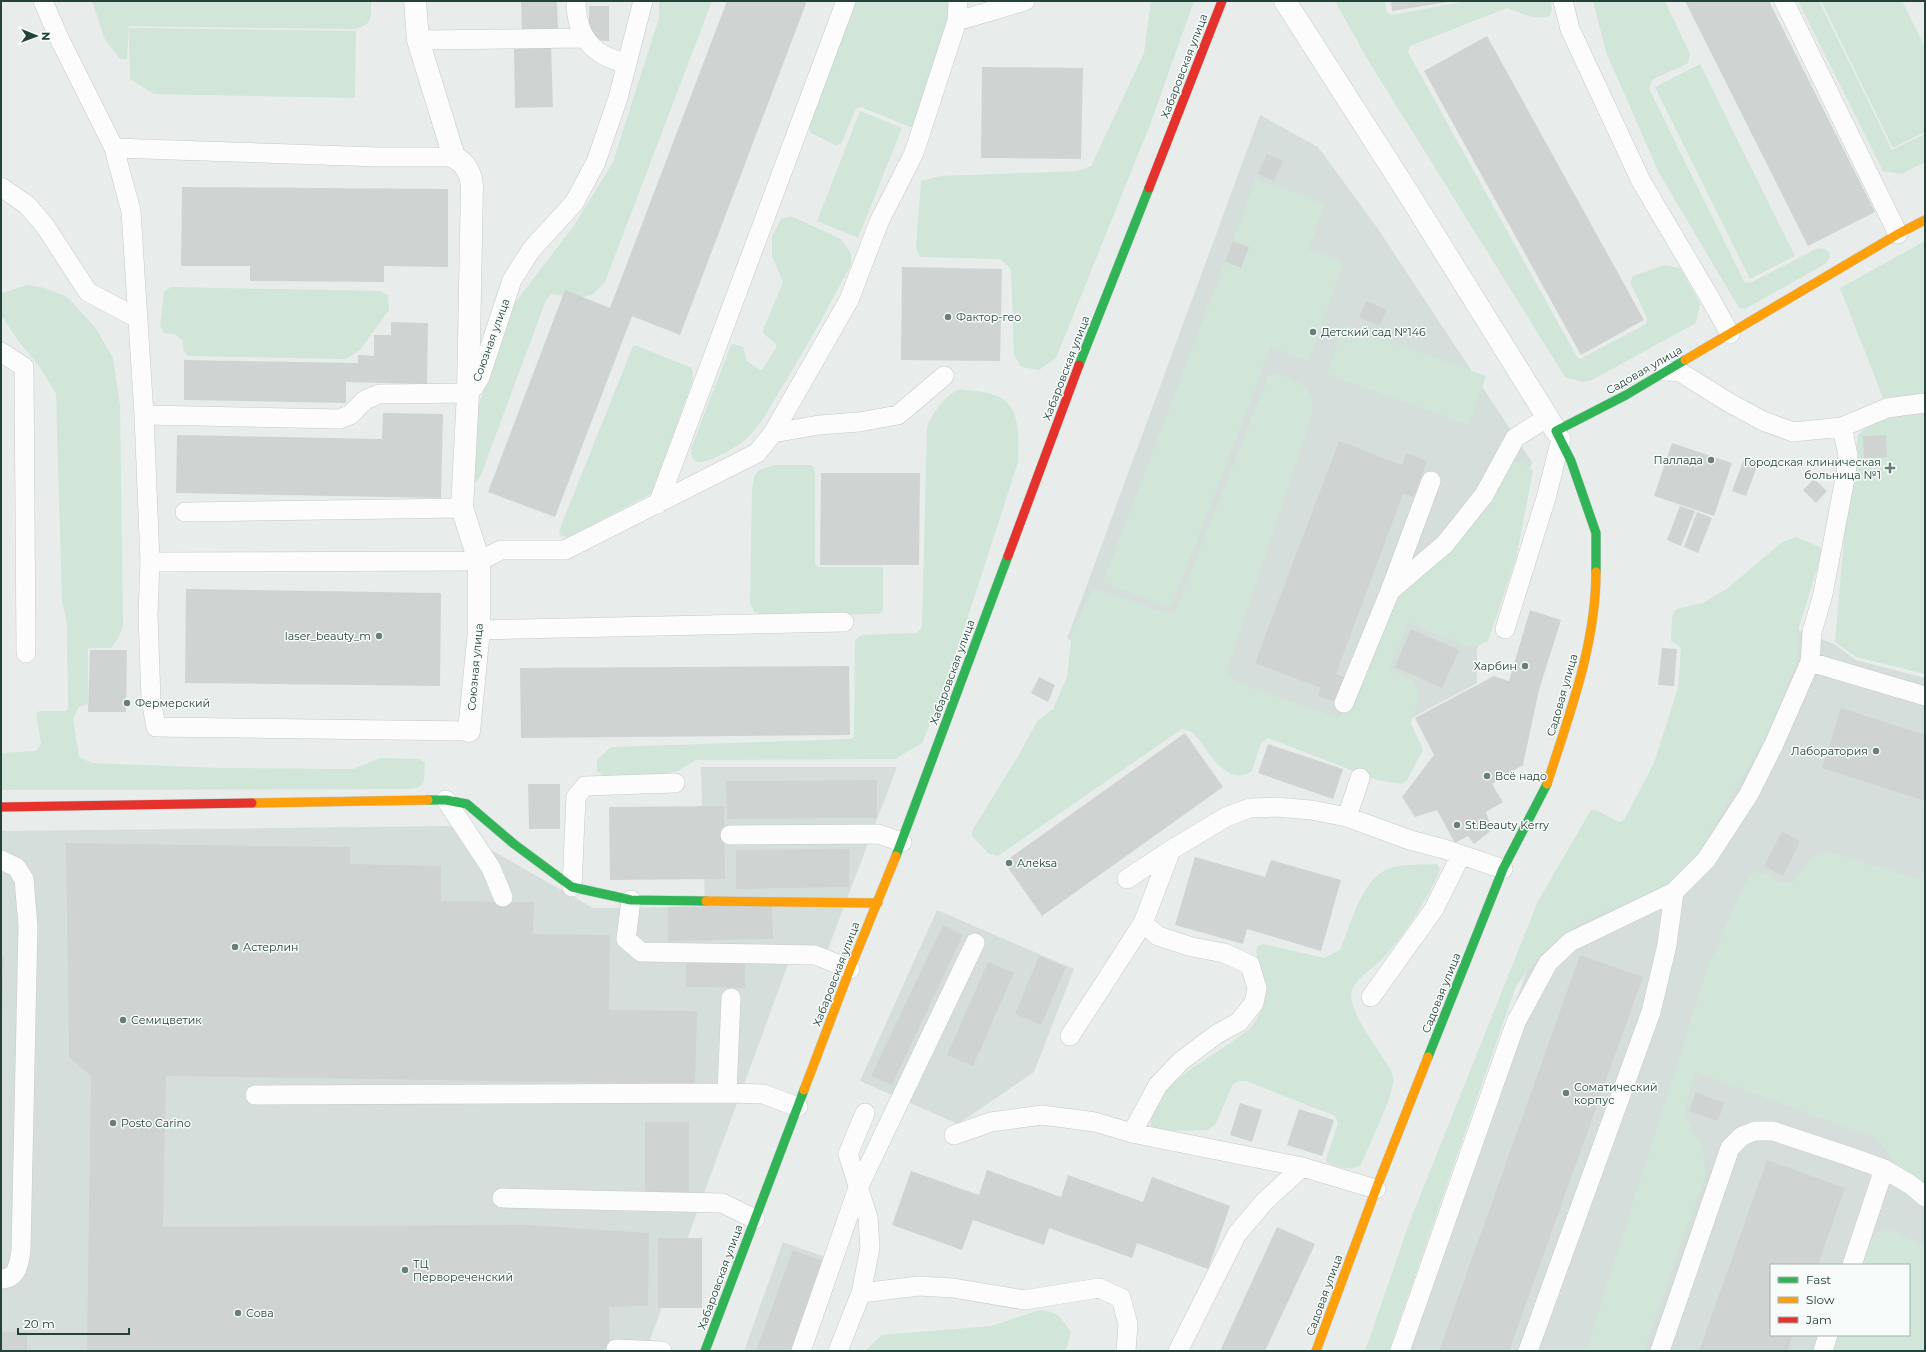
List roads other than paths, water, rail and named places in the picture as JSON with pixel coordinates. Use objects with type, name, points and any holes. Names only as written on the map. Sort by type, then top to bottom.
[{"type":"street","points":[[414,1],[418,40],[454,157],[460,160],[471,174],[468,392]]},
{"type":"street","name":"Хабаровская улица","points":[[705,1351],[754,1218],[850,969],[902,842],[1068,394],[1222,1]]},
{"type":"street","points":[[1285,1],[1408,193],[1555,429]]},
{"type":"street","name":"Садовая улица","points":[[1316,1351],[1376,1190],[1503,869],[1547,785],[1586,658],[1596,588],[1596,533],[1571,461],[1555,429],[1626,395],[1898,234],[1925,220]]},
{"type":"street","name":"Союзная улица","points":[[468,392],[462,508],[479,561],[479,630],[469,731]]},
{"type":"street","points":[[1,807],[446,800],[467,804],[514,844],[572,887],[631,900],[878,903]]},
{"type":"lane","points":[[43,1],[59,38],[114,148],[131,211],[144,415],[150,562],[148,615],[151,700],[156,727],[469,731]]},
{"type":"lane","points":[[576,1],[578,24],[584,38],[600,53],[614,61],[628,63]]},
{"type":"lane","name":"Союзная улица","points":[[468,392],[474,387],[480,377],[512,280],[531,250],[574,203],[596,162],[618,98],[643,1]]},
{"type":"lane","points":[[658,504],[846,1]]},
{"type":"lane","points":[[150,562],[479,561],[501,550],[564,550],[757,453],[773,433],[849,300],[879,222],[914,153],[957,21],[958,1]]},
{"type":"lane","points":[[957,21],[1025,1]]},
{"type":"lane","points":[[1563,1],[1570,29],[1641,181],[1730,334]]},
{"type":"lane","points":[[1784,1],[1898,234]]},
{"type":"lane","points":[[418,40],[584,38]]},
{"type":"lane","points":[[114,148],[378,157],[454,157]]},
{"type":"lane","points":[[1,188],[27,204],[45,226],[88,292],[137,318]]},
{"type":"lane","points":[[1,352],[24,367],[26,653]]},
{"type":"lane","points":[[1666,371],[1680,372],[1728,402],[1763,421],[1793,432],[1842,427],[1887,408],[1925,404]]},
{"type":"lane","points":[[773,433],[818,425],[859,422],[898,414],[944,376]]},
{"type":"lane","points":[[144,415],[339,419],[350,415],[365,400],[379,394],[468,392]]},
{"type":"lane","points":[[1400,1351],[1516,1022],[1548,963],[1570,942],[1674,892],[1706,860],[1749,794],[1774,744],[1810,662],[1812,632],[1823,594],[1846,473],[1848,455],[1842,427]]},
{"type":"lane","points":[[1390,591],[1445,544],[1484,495],[1515,438],[1555,429],[1546,498],[1505,629]]},
{"type":"lane","points":[[1344,703],[1390,591],[1431,481]]},
{"type":"lane","points":[[185,512],[462,508]]},
{"type":"lane","points":[[479,630],[844,622]]},
{"type":"lane","points":[[1810,662],[1925,696]]},
{"type":"lane","points":[[1347,816],[1360,778]]},
{"type":"lane","points":[[572,887],[576,797],[585,786],[675,783]]},
{"type":"lane","points":[[446,800],[491,868],[503,897]]},
{"type":"lane","points":[[1127,879],[1171,850],[1226,817],[1250,808],[1276,807],[1311,810],[1347,816],[1410,840],[1503,869]]},
{"type":"lane","points":[[730,835],[878,834],[902,842]]},
{"type":"lane","points":[[1070,1036],[1143,923],[1171,850]]},
{"type":"lane","points":[[1371,997],[1434,909],[1461,855]]},
{"type":"lane","points":[[1,860],[16,867],[24,879],[28,926],[22,1251],[19,1268],[12,1276],[1,1279]]},
{"type":"lane","points":[[1528,1351],[1651,1012],[1668,945],[1674,892]]},
{"type":"lane","points":[[631,900],[626,939],[641,952],[815,955],[850,969]]},
{"type":"lane","points":[[1132,1133],[1158,1085],[1181,1061],[1217,1034],[1239,1022],[1254,1003],[1257,988],[1250,965],[1224,953],[1192,947],[1158,936],[1143,923]]},
{"type":"lane","points":[[801,1351],[858,1188],[975,943]]},
{"type":"lane","points":[[727,1093],[730,998]]},
{"type":"lane","points":[[255,1095],[727,1093],[763,1094],[798,1107]]},
{"type":"lane","points":[[838,1351],[861,1293],[870,1248],[868,1218],[848,1154],[865,1113]]},
{"type":"lane","points":[[954,1135],[991,1122],[1042,1115],[1095,1122],[1132,1133],[1302,1167],[1376,1190]]},
{"type":"lane","points":[[1660,1351],[1730,1148],[1742,1136],[1755,1131],[1772,1131],[1851,1156],[1884,1169],[1911,1185],[1925,1197]]},
{"type":"lane","points":[[1178,1351],[1237,1234],[1265,1201],[1302,1167]]},
{"type":"lane","points":[[1852,1264],[1884,1169]]},
{"type":"lane","points":[[502,1198],[648,1203],[722,1203],[754,1218]]},
{"type":"lane","points":[[861,1293],[919,1286],[952,1288],[1024,1300],[1099,1288],[1121,1298],[1128,1324],[1126,1351]]},
{"type":"lane","points":[[1823,1351],[1828,1336]]},
{"type":"lane","points":[[616,1349],[662,1351]]},
{"type":"place","name":"Фактор-гео","points":[[948,317]]},
{"type":"place","name":"Детский сад №146","points":[[1313,332]]},
{"type":"place","name":"Паллада","points":[[1711,460]]},
{"type":"place","name":"Городская клиническая больница №1","points":[[1890,468]]},
{"type":"place","name":"laser_beauty_m","points":[[379,636]]},
{"type":"place","name":"Харбин","points":[[1525,666]]},
{"type":"place","name":"Фермерский","points":[[127,703]]},
{"type":"place","name":"Лаборатория","points":[[1876,751]]},
{"type":"place","name":"Всё надо","points":[[1487,776]]},
{"type":"place","name":"St.Beauty Kerry","points":[[1457,825]]},
{"type":"place","name":"Алеksa","points":[[1009,863]]},
{"type":"place","name":"Астерлин","points":[[235,947]]},
{"type":"place","name":"Семицветик","points":[[123,1020]]},
{"type":"place","name":"Соматический корпус","points":[[1566,1093]]},
{"type":"place","name":"Posto Carino","points":[[113,1123]]},
{"type":"place","name":"ТЦ Первореченский","points":[[405,1270]]},
{"type":"place","name":"Сова","points":[[238,1313]]}]
